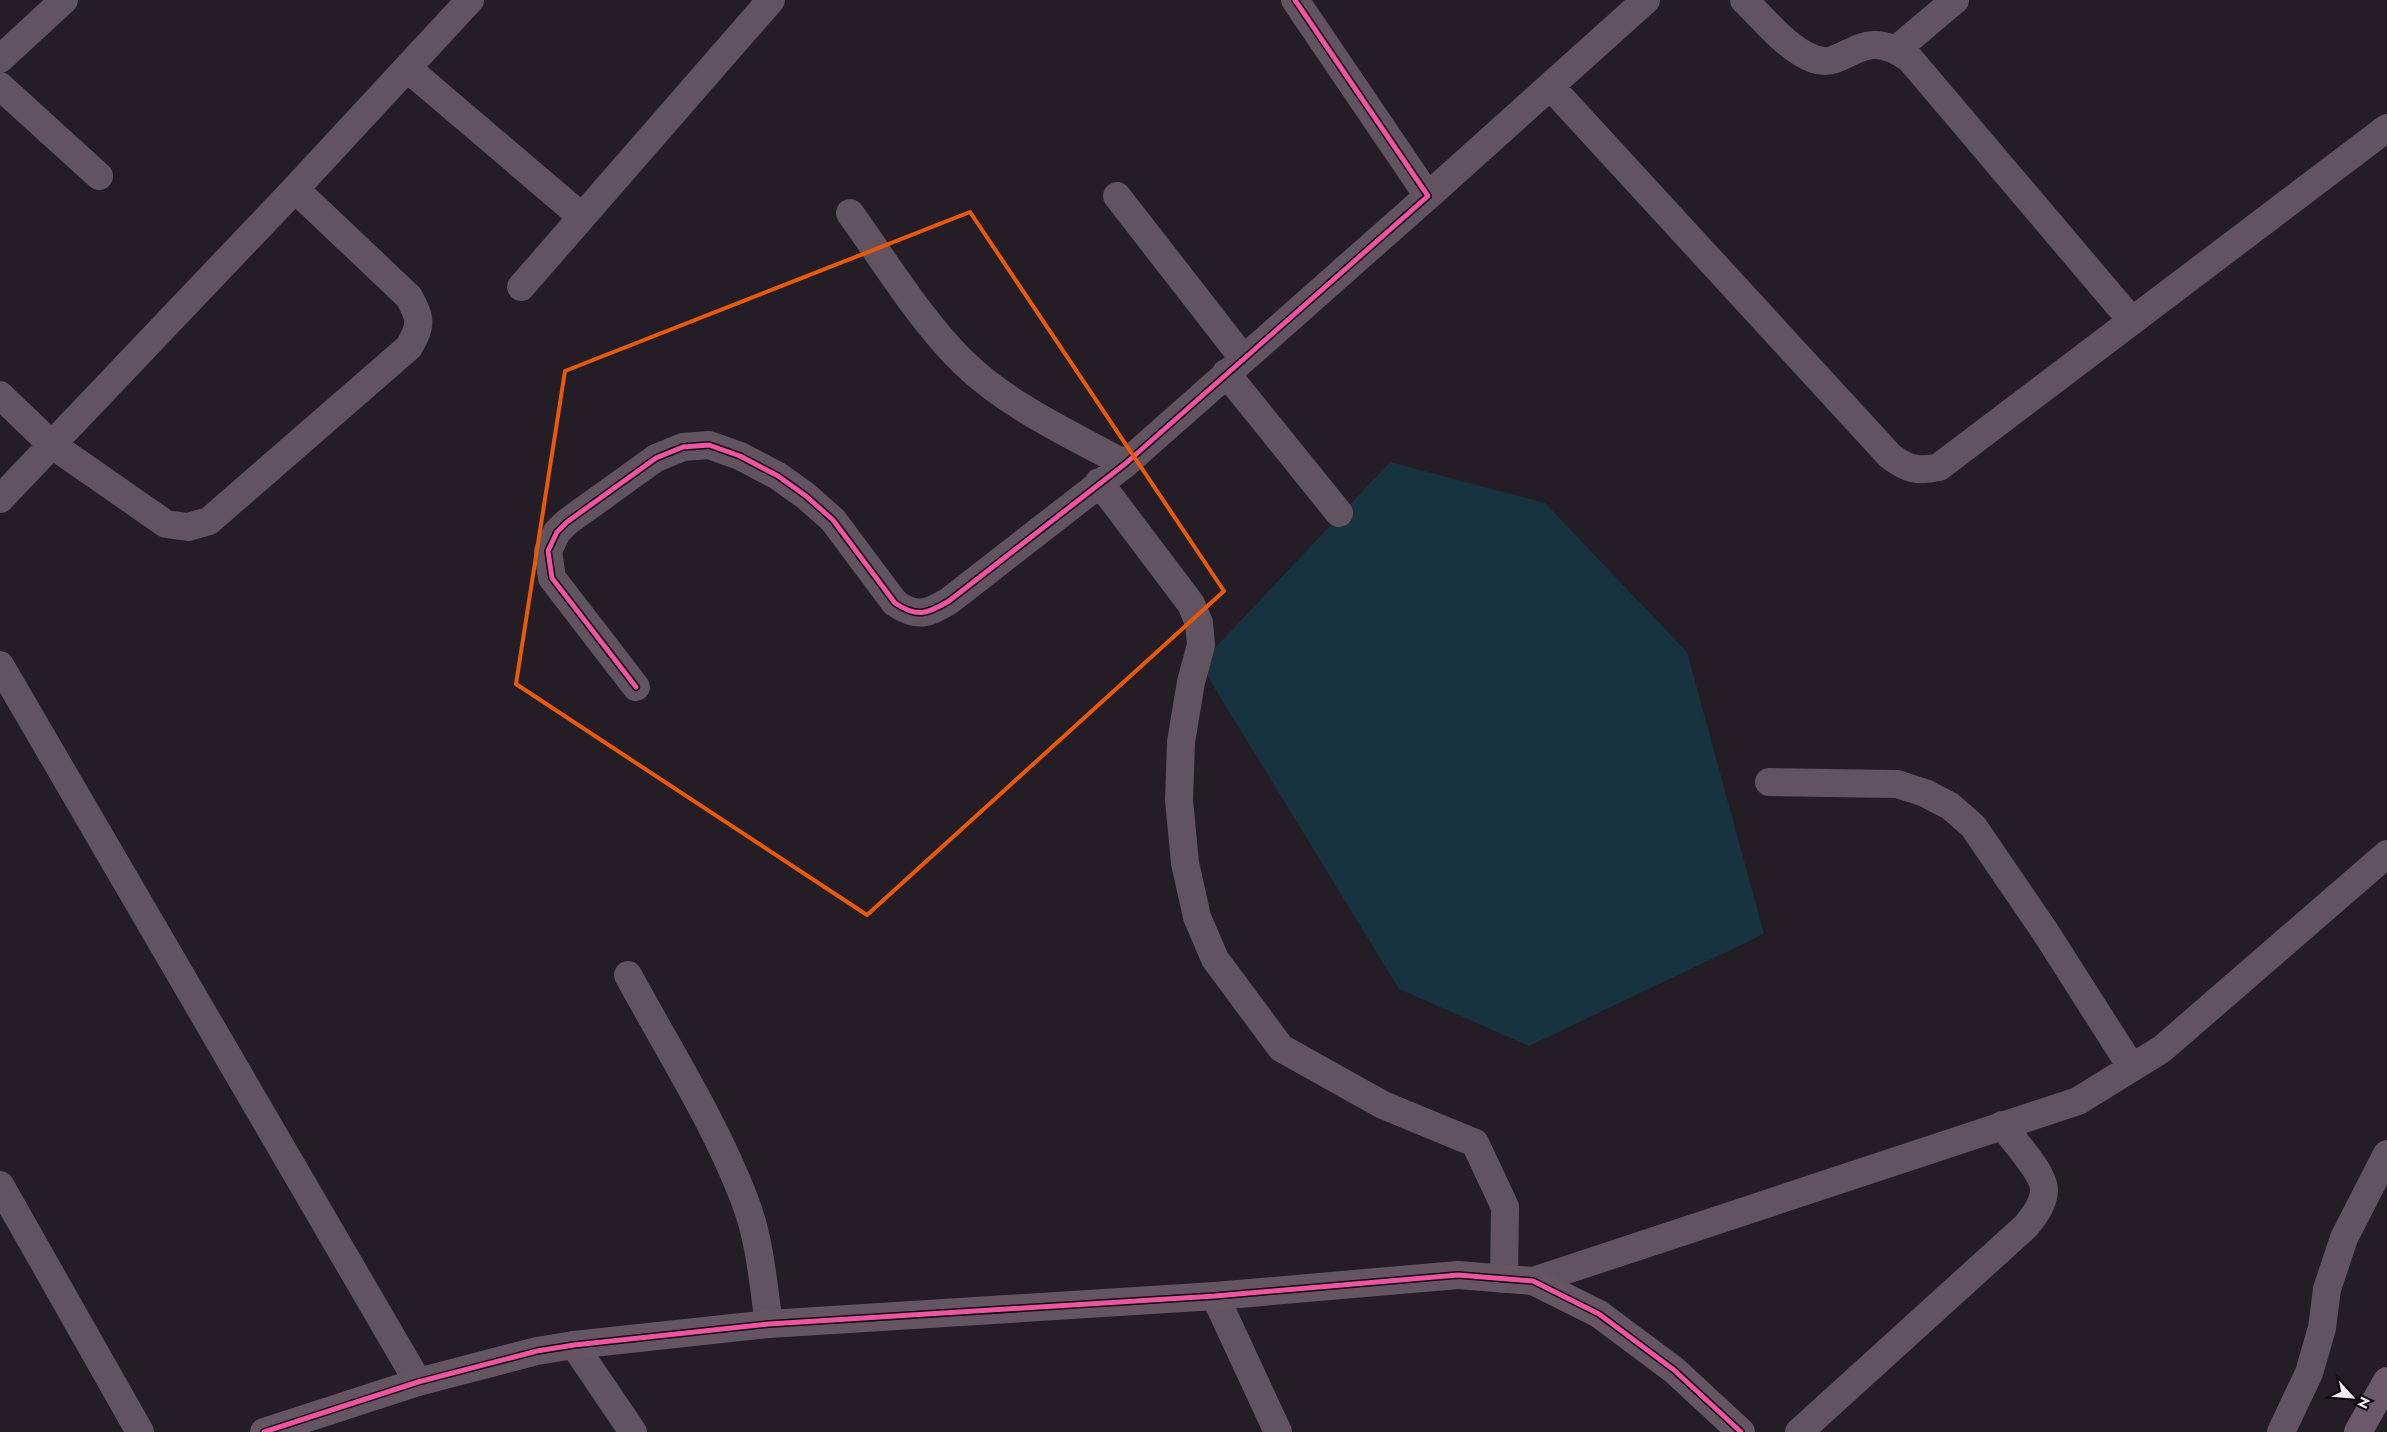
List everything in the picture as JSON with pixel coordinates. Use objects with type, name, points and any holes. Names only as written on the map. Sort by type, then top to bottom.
[{"type":"highway","points":[[2358,1432],[2387,1381]]},
{"type":"street","points":[[0,59],[64,0]]},
{"type":"street","points":[[0,499],[295,189],[470,0]]},
{"type":"street","points":[[521,287],[771,0]]},
{"type":"street","points":[[1295,0],[1428,196]]},
{"type":"street","points":[[636,687],[552,578],[548,551],[557,532],[567,522],[656,458],[683,447],[710,445],[740,456],[778,476],[833,520],[895,603],[907,611],[920,613],[934,610],[949,601],[1099,482],[1125,464],[1646,0]]},
{"type":"street","points":[[1744,0],[1790,45],[1815,59],[1827,60],[1865,45],[1880,44],[1897,49],[1910,59],[2132,321]]},
{"type":"street","points":[[1897,49],[1955,0]]},
{"type":"street","points":[[407,68],[582,217]]},
{"type":"street","points":[[0,86],[99,176]]},
{"type":"street","points":[[1551,86],[1890,456],[1905,468],[1922,471],[1939,467],[2387,128]]},
{"type":"street","points":[[0,395],[51,444],[166,524],[188,526],[210,521],[409,347],[417,332],[419,316],[409,297],[295,189]]},
{"type":"street","points":[[1117,196],[1339,513]]},
{"type":"street","points":[[850,213],[941,339],[964,364],[998,391],[1044,420],[1125,464]]},
{"type":"street","points":[[1099,482],[1191,604],[1199,623],[1201,645],[1181,742],[1179,800],[1185,863],[1197,917],[1215,959],[1281,1048],[1383,1105],[1475,1143],[1504,1207],[1504,1279]]},
{"type":"street","points":[[0,665],[418,1382]]},
{"type":"street","points":[[1769,782],[1897,784],[1925,793],[1950,806],[1973,826],[2046,933],[2132,1068]]},
{"type":"street","points":[[264,1432],[418,1382],[536,1351],[574,1345],[769,1324],[1215,1296],[1458,1275],[1533,1281],[2078,1101],[2162,1049],[2387,854]]},
{"type":"street","points":[[628,975],[722,1147],[746,1202],[758,1244],[769,1324]]},
{"type":"street","points":[[1800,1432],[2026,1226],[2035,1214],[2044,1190],[2040,1176],[2002,1125]]},
{"type":"street","points":[[2281,1432],[2309,1373],[2322,1328],[2327,1289],[2344,1238],[2387,1154]]},
{"type":"street","points":[[0,1185],[140,1432]]},
{"type":"street","points":[[1533,1281],[1599,1314],[1674,1370],[1741,1432]]},
{"type":"street","points":[[1215,1296],[1278,1432]]},
{"type":"street","points":[[574,1345],[633,1432]]},
{"type":"highlighted area","points":[[970,212],[1224,591],[867,915],[516,684],[565,371]]},
{"type":"water","points":[[1390,462],[1545,503],[1687,652],[1764,934],[1529,1046],[1399,989],[1200,664]]},
{"type":"cycle path","points":[[636,687],[552,578],[548,551],[557,532],[567,522],[656,458],[683,447],[709,445],[740,456],[778,476],[806,496],[833,520],[895,603],[916,612],[934,609],[949,601],[1125,464],[1428,196],[1295,0]]},
{"type":"cycle path","points":[[264,1432],[418,1382],[537,1351],[574,1345],[769,1324],[1215,1296],[1458,1275],[1533,1281],[1599,1314],[1674,1370],[1741,1432]]}]
